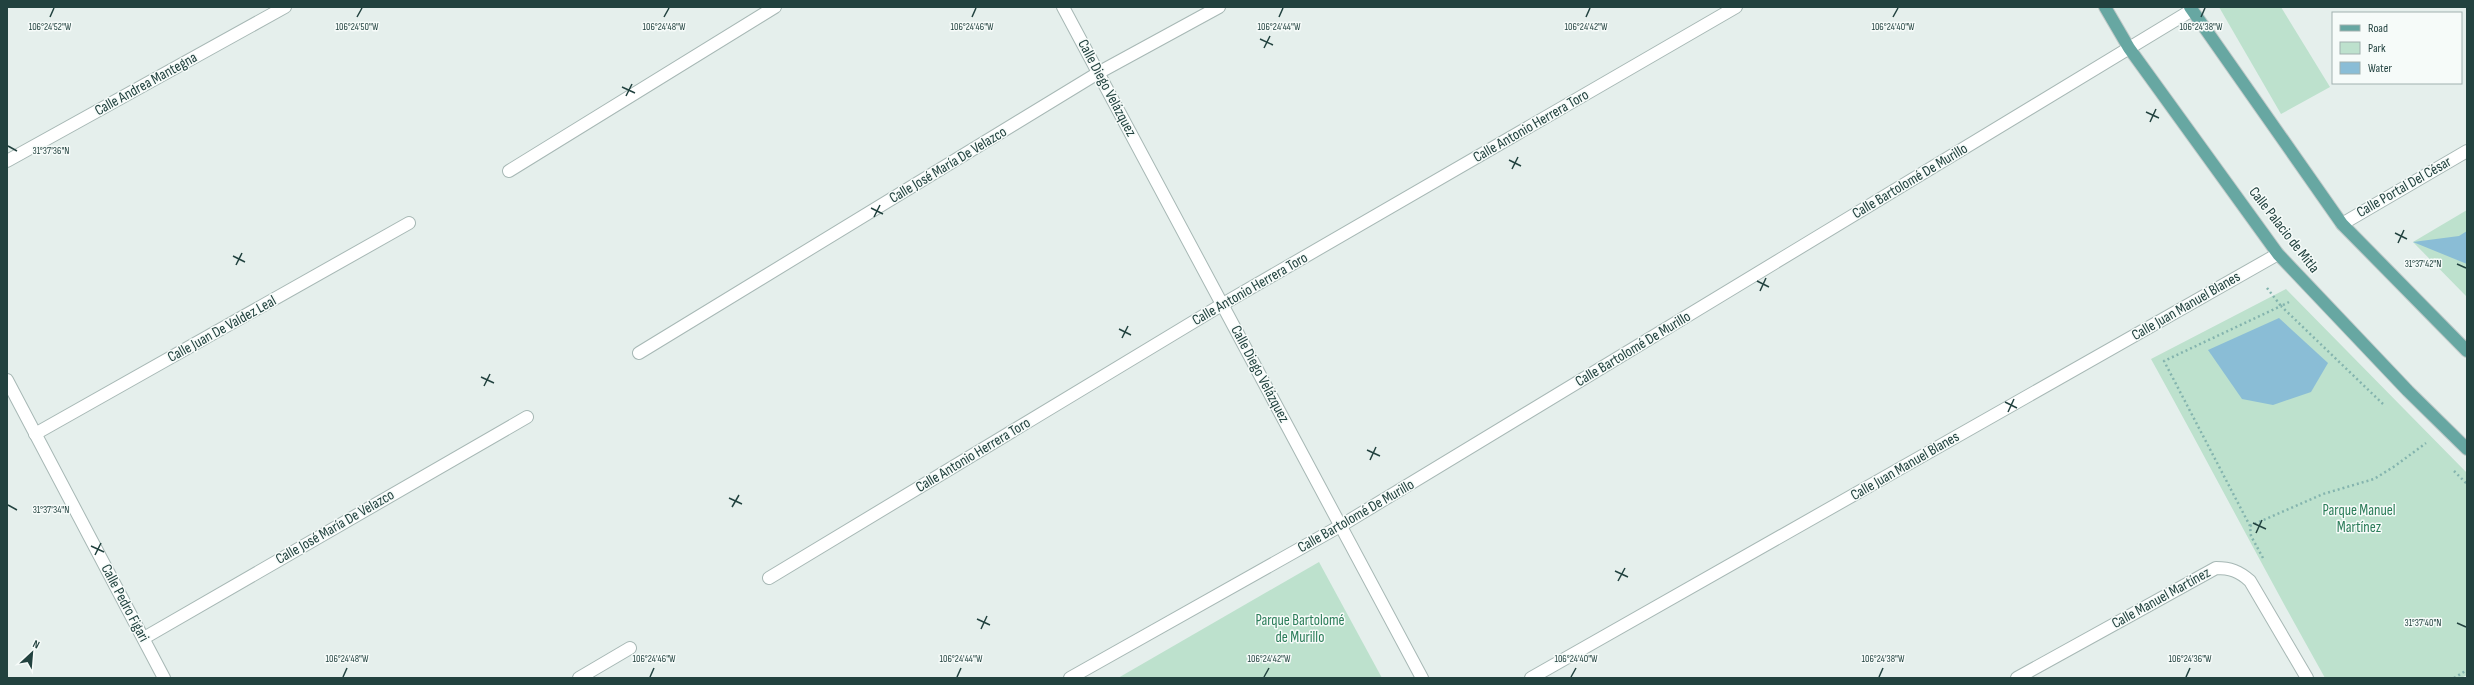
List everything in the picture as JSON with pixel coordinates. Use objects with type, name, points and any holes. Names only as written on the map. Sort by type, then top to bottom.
[{"type":"main road","name":"Calle Palacio de Mitla","points":[[2105,7],[2129,48],[2278,254],[2442,426],[2467,449]]},
{"type":"main road","points":[[2191,9],[2342,224],[2467,351]]},
{"type":"street","name":"Calle Andrea Mantegna","points":[[7,161],[284,7]]},
{"type":"street","points":[[509,171],[775,7]]},
{"type":"street","name":"Calle Diego Velázquez","points":[[1063,7],[1342,525],[1422,678]]},
{"type":"street","name":"Calle José María De Velazco","points":[[639,353],[1098,73],[1219,7]]},
{"type":"street","name":"Calle Antonio Herrera Toro","points":[[769,578],[1223,304],[1736,7]]},
{"type":"street","name":"Calle Bartolomé De Murillo","points":[[1070,678],[1342,525],[2191,9]]},
{"type":"street","name":"Calle Portal Del César","points":[[2342,224],[2467,151]]},
{"type":"street","name":"Calle Juan De Valdez Leal","points":[[35,434],[409,223]]},
{"type":"street","name":"Calle Juan Manuel Blanes","points":[[1531,678],[2278,254]]},
{"type":"street","name":"Calle Pedro Figari","points":[[7,380],[164,678]]},
{"type":"street","name":"Calle José María De Velazco","points":[[144,638],[527,417]]},
{"type":"street","name":"Calle Manuel Martínez","points":[[2017,678],[2216,568],[2227,568],[2239,572],[2250,581],[2307,678]]},
{"type":"street","points":[[579,678],[630,648]]},
{"type":"path","points":[[2265,563],[2251,536],[2250,526],[2164,361],[2281,306],[2384,405]]},
{"type":"path","points":[[2250,526],[2323,494],[2374,479],[2424,444],[2442,426]]},
{"type":"path","points":[[2419,438],[2430,449]]},
{"type":"path","points":[[2451,469],[2467,484]]},
{"type":"path","points":[[2454,678],[2467,670]]},
{"type":"green space","points":[[2219,7],[2281,7],[2330,87],[2281,114]]},
{"type":"green space","points":[[2467,210],[2467,297],[2413,242]]},
{"type":"green space","name":"Parque Manuel Martínez","points":[[2286,289],[2467,473],[2467,675],[2461,678],[2325,678],[2151,359]]},
{"type":"green space","name":"Parque Bartolomé de Murillo","points":[[1319,562],[1382,678],[1118,678]]},
{"type":"water","points":[[2467,231],[2467,264],[2413,242],[2459,236]]},
{"type":"water","points":[[2279,318],[2328,363],[2311,392],[2273,405],[2242,399],[2208,350]]}]
